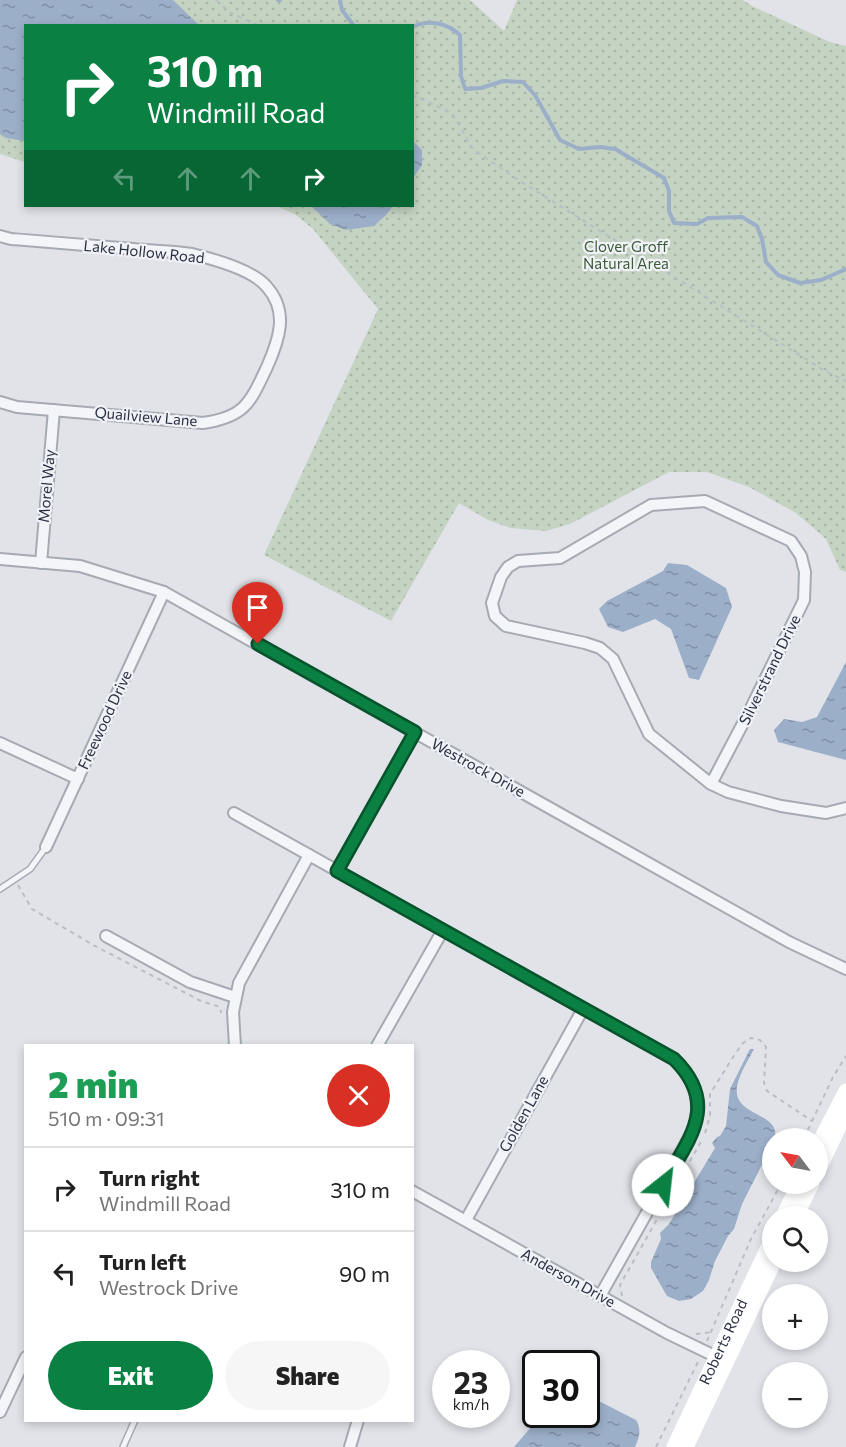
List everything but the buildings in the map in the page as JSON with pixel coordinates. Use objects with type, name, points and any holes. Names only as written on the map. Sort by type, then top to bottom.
[{"type":"main road","points":[[827,1128],[846,1091]]},
{"type":"main road","points":[[828,1151],[846,1112]]},
{"type":"main road","name":"Roberts Road","points":[[674,1447],[762,1260]]},
{"type":"main road","name":"Roberts Road","points":[[715,1356],[768,1272]]},
{"type":"main road","points":[[686,1447],[718,1368],[715,1356]]},
{"type":"street","name":"Lake Hollow Road","points":[[0,236],[11,239],[191,254],[221,262],[251,276],[266,285],[275,300]]},
{"type":"street","name":"Quailview Lane","points":[[0,402],[17,407],[203,423],[224,420],[241,411],[253,396],[277,345],[282,322],[275,300]]},
{"type":"street","name":"Morel Way","points":[[41,563],[54,410]]},
{"type":"street","name":"Silverstrand Drive","points":[[705,501],[791,541],[801,556],[805,572],[804,600],[711,784],[649,734],[613,659],[600,648],[506,626],[495,616],[492,603],[501,577],[508,567],[518,561],[560,558],[651,505],[705,501]]},
{"type":"street","name":"Westrock Drive","points":[[0,560],[80,566],[164,592],[789,942],[846,969]]},
{"type":"street","name":"Freewood Drive","points":[[46,847],[164,592]]},
{"type":"street","points":[[337,871],[415,732]]},
{"type":"street","points":[[0,743],[78,779]]},
{"type":"street","points":[[711,784],[728,792],[781,806],[826,813],[846,808]]},
{"type":"street","points":[[234,813],[674,1059],[686,1070],[698,1098],[699,1113],[694,1129],[600,1296]]},
{"type":"street","points":[[236,1044],[233,1029],[235,997],[245,969],[309,855]]},
{"type":"street","points":[[378,1044],[442,930]]},
{"type":"street","points":[[106,936],[190,982],[235,997]]},
{"type":"street","name":"Golden Lane","points":[[466,1220],[583,1009]]},
{"type":"street","name":"Anderson Drive","points":[[414,1192],[667,1333],[715,1356]]},
{"type":"street","points":[[0,1412],[24,1361]]},
{"type":"street","points":[[350,1447],[357,1422]]},
{"type":"lane","points":[[0,889],[30,869],[46,847]]},
{"type":"lane","points":[[123,1447],[134,1422]]},
{"type":"path","points":[[216,0],[231,13],[255,24]]},
{"type":"path","points":[[414,96],[452,113],[473,149],[512,176],[825,371],[846,381]]},
{"type":"path","points":[[15,880],[32,909],[155,978],[201,1001],[219,1007],[222,1016]]},
{"type":"path","points":[[625,1299],[622,1296],[620,1285],[698,1148],[708,1126],[710,1094],[743,1043],[751,1038],[764,1043],[767,1052],[764,1083],[767,1091],[812,1122]]},
{"type":"path","points":[[809,1128],[833,1077],[846,1056]]},
{"type":"path","points":[[656,1447],[715,1356],[711,1332],[751,1239],[776,1194]]},
{"type":"path","points":[[692,1333],[711,1332]]},
{"type":"green space","name":"Clover Groff Natural Area","points":[[0,0],[470,0],[504,31],[517,0],[743,0],[830,42],[846,46],[846,572],[840,570],[826,539],[796,513],[749,487],[707,472],[669,472],[570,524],[546,531],[511,528],[488,520],[459,503],[391,621],[264,555],[378,309],[313,229],[296,215],[279,207],[414,207],[414,24],[24,24],[24,162],[0,154]]},
{"type":"water","points":[[0,0],[173,0],[198,24],[24,24],[24,141],[6,138],[0,134]]},
{"type":"water","points":[[414,142],[422,150],[422,165],[414,177]]},
{"type":"water","points":[[312,207],[392,207],[374,226],[346,230],[330,224]]},
{"type":"water","points":[[668,563],[687,565],[726,588],[732,607],[699,680],[689,678],[671,629],[655,619],[623,632],[608,627],[599,609],[607,601],[663,571]]},
{"type":"water","points":[[846,662],[846,760],[778,742],[774,730],[784,719],[802,722],[817,717]]},
{"type":"water","points":[[750,1049],[754,1049],[740,1077],[737,1094],[745,1107],[766,1119],[774,1128],[762,1128],[762,1165],[742,1204],[734,1229],[715,1261],[703,1291],[691,1299],[679,1301],[667,1296],[651,1268],[651,1262],[661,1239],[660,1233],[669,1224],[715,1148],[712,1143],[726,1126],[730,1089]]},
{"type":"water","points":[[600,1402],[636,1420],[639,1427],[635,1447],[514,1447],[530,1428],[600,1428]]},
{"type":"waterway","points":[[340,0],[342,10],[352,24]]},
{"type":"waterway","points":[[414,26],[425,23],[444,25],[460,35],[461,76],[465,89],[481,88],[503,81],[523,82],[535,95],[560,140],[579,149],[600,147],[615,149],[664,178],[669,191],[669,211],[674,223],[697,224],[708,218],[742,217],[757,226],[766,262],[778,275],[800,283],[821,280],[846,269]]},
{"type":"route","points":[[258,644],[415,732],[337,871],[674,1059],[686,1070],[698,1098],[699,1113],[694,1129],[663,1185]]}]
